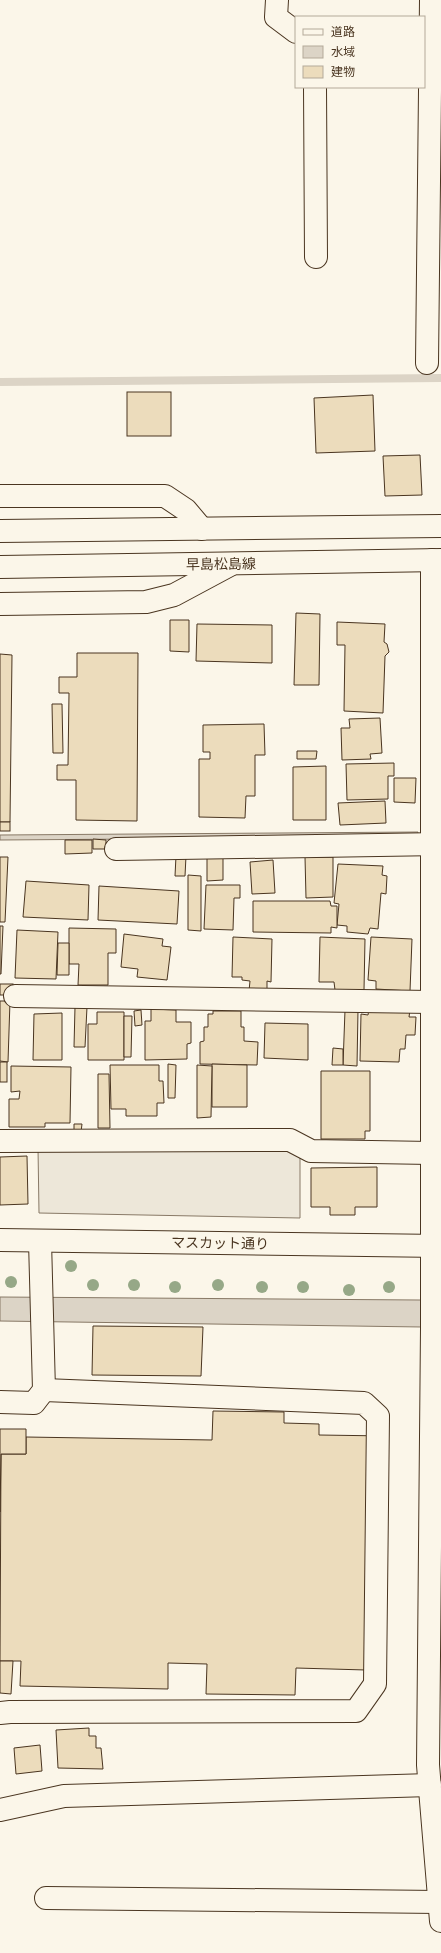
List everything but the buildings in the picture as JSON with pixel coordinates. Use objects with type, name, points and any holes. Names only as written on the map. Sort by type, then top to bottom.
[{"type":"street","points":[[277,0],[276,16],[295,31]]},
{"type":"street","points":[[427,363],[431,0]]},
{"type":"street","points":[[315,88],[316,257]]},
{"type":"street","points":[[0,496],[165,496],[186,510],[202,530]]},
{"type":"street","points":[[0,531],[202,530],[441,526]]},
{"type":"street","points":[[46,1898],[440,1911],[428,1757],[432,1299],[436,1246],[431,1153],[431,1002],[437,844],[437,560]]},
{"type":"street","name":"早島松島線","points":[[0,567],[437,560]]},
{"type":"street","points":[[0,604],[146,602],[174,595],[232,564]]},
{"type":"street","points":[[116,849],[437,844]]},
{"type":"street","points":[[15,996],[431,1002]]},
{"type":"street","points":[[0,1141],[290,1140],[311,1151],[431,1153]]},
{"type":"street","name":"マスカット通り","points":[[0,1240],[436,1246]]},
{"type":"street","points":[[0,1402],[34,1403],[44,1390],[40,1241]]},
{"type":"street","points":[[0,1713],[356,1711],[375,1684],[378,1416],[364,1403],[44,1390]]},
{"type":"street","points":[[0,1810],[64,1796],[430,1785]]},
{"type":"shaded area","points":[[38,1148],[288,1148],[300,1155],[300,1218],[39,1213]]},
{"type":"water","points":[[418,832],[417,837],[0,840],[0,835]]},
{"type":"water","points":[[0,1297],[441,1301],[422,1327],[0,1321]]},
{"type":"waterway","points":[[0,382],[441,378]]}]
